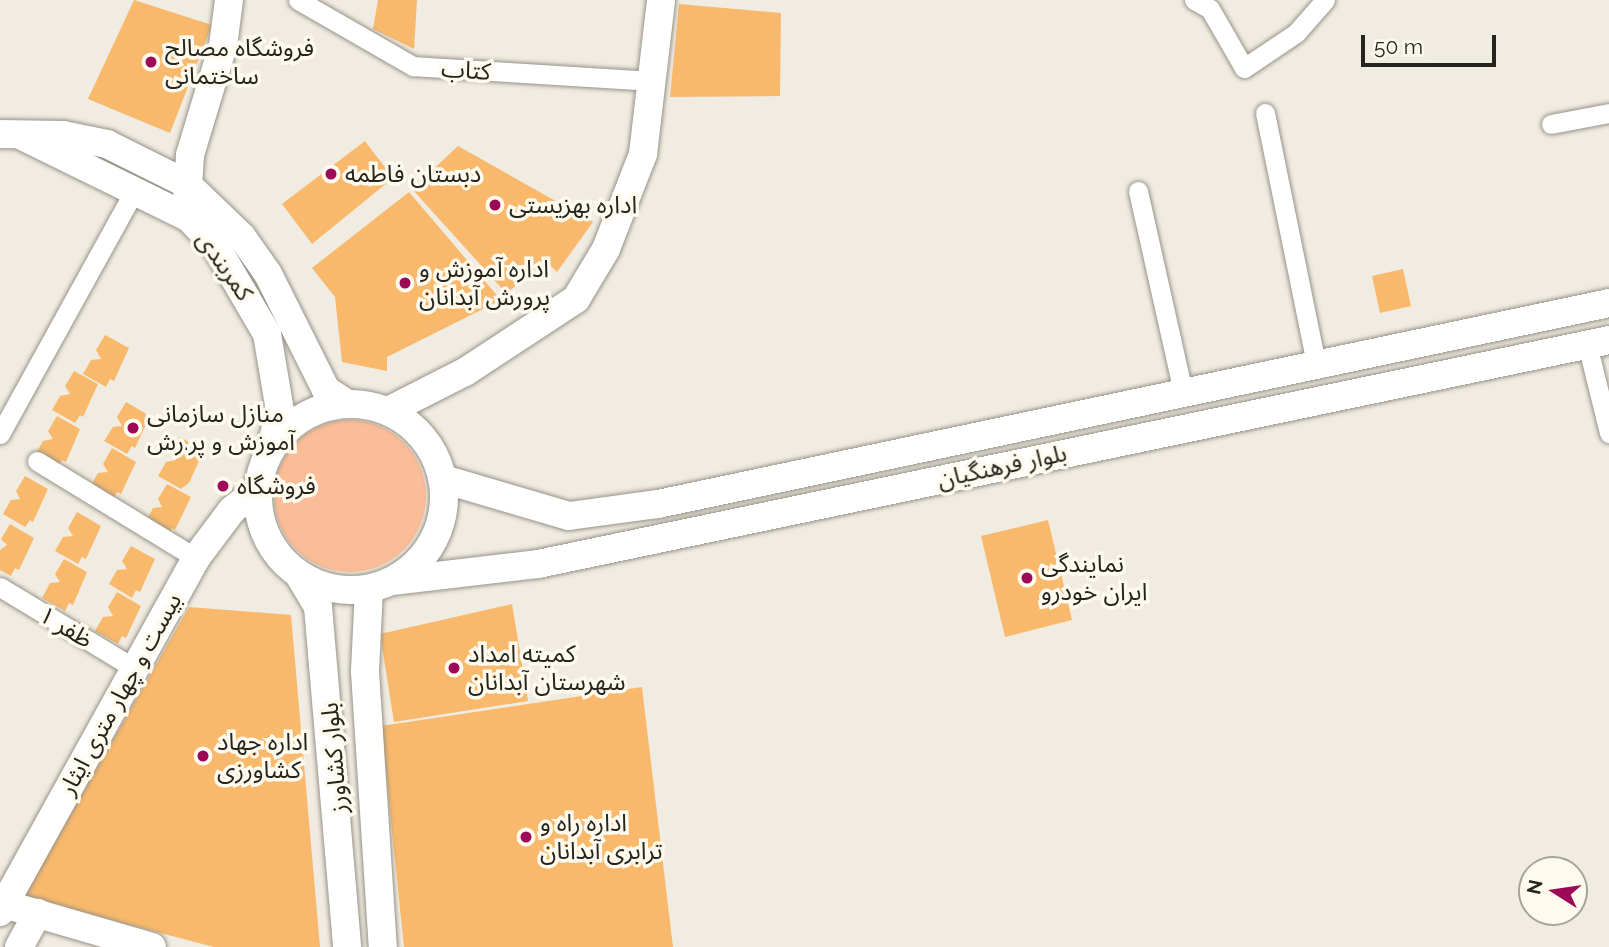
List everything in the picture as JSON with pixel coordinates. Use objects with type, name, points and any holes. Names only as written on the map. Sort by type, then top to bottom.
[{"type":"main road","points":[[189,218],[187,184],[190,155],[223,46],[229,0]]},
{"type":"main road","points":[[388,411],[465,372],[576,299],[625,205],[643,154],[661,0]]},
{"type":"main road","name":"کمربندی","points":[[11,135],[63,135],[107,144],[187,184],[242,237],[268,274],[326,390],[346,403]]},
{"type":"main road","name":"کمربندی","points":[[11,135],[135,189],[189,218],[215,245],[267,334],[280,411],[268,455]]},
{"type":"main road","name":"بلوار فرهنگیان","points":[[443,479],[569,516],[658,504],[1609,303]]},
{"type":"main road","name":"بلوار فرهنگیان","points":[[381,585],[538,564],[1598,342]]},
{"type":"main road","points":[[1189,392],[1201,424]]},
{"type":"main road","points":[[346,403],[388,411],[424,438],[443,479],[442,515],[429,549],[381,585],[345,590],[299,575],[267,538],[258,490],[268,455],[278,439],[308,414],[346,403]]},
{"type":"main road","name":"بیست و چهار متری ایثار","points":[[2,908],[132,667],[196,558],[232,510],[258,490]]},
{"type":"main road","name":"بلوار کشاورز","points":[[299,575],[318,607],[342,847],[346,947]]},
{"type":"main road","name":"بلوار کشاورز","points":[[381,585],[365,672],[383,947]]},
{"type":"main road","points":[[336,790],[357,805],[368,801],[374,786]]},
{"type":"main road","points":[[342,847],[351,821],[360,820],[377,833]]},
{"type":"main road","points":[[2,908],[38,914],[152,947]]},
{"type":"main road","points":[[19,947],[38,914]]},
{"type":"street","name":"کتاب","points":[[299,0],[413,66],[652,81]]},
{"type":"street","points":[[1194,0],[1210,9],[1244,68],[1296,33],[1325,0]]},
{"type":"street","points":[[1265,113],[1316,364]]},
{"type":"street","points":[[1551,124],[1609,113]]},
{"type":"street","points":[[0,434],[135,189]]},
{"type":"street","points":[[1138,191],[1189,392]]},
{"type":"street","points":[[1598,342],[1609,433]]},
{"type":"street","points":[[37,461],[196,558]]},
{"type":"street","name":"ظفر ۱","points":[[0,587],[132,667]]},
{"type":"shaded area","points":[[350,420],[379,425],[404,442],[421,467],[426,496],[421,525],[404,550],[379,567],[350,572],[321,567],[296,550],[279,525],[274,496],[279,467],[296,442],[321,425]]},
{"type":"building","name":"فروشگاه مصالح ساختمانی","points":[[134,0],[212,25],[170,133],[88,99]]},
{"type":"building","points":[[378,0],[417,0],[414,49],[373,29]]},
{"type":"building","points":[[679,4],[781,13],[780,96],[670,97]]},
{"type":"building","name":"دبستان فاطمه","points":[[365,141],[393,178],[312,244],[282,204]]},
{"type":"building","name":"اداره بهزیستی","points":[[458,146],[593,222],[557,272],[544,260],[536,272],[506,293],[412,189]]},
{"type":"building","name":"اداره آموزش و پرورش آبدانان","points":[[409,192],[501,300],[387,357],[387,371],[342,362],[335,297],[312,268]]},
{"type":"building","points":[[1403,269],[1411,306],[1380,313],[1372,276]]},
{"type":"building","name":"منازل سازمانی آموزش و پر.رش","points":[[105,335],[129,348],[114,381],[110,379],[106,387],[83,374],[91,360],[101,359],[96,350]]},
{"type":"building","name":"منازل سازمانی آموزش و پر.رش","points":[[74,371],[98,384],[83,417],[80,415],[75,423],[52,410],[60,396],[70,394],[65,386]]},
{"type":"building","name":"منازل سازمانی آموزش و پر.رش","points":[[126,402],[150,416],[135,448],[132,446],[127,454],[104,441],[113,427],[122,426],[117,417]]},
{"type":"building","name":"منازل سازمانی آموزش و پر.رش","points":[[57,416],[80,429],[66,462],[62,460],[58,468],[35,455],[43,441],[53,439],[48,431]]},
{"type":"building","name":"منازل سازمانی آموزش و پر.رش","points":[[180,437],[204,450],[189,483],[181,489],[158,476],[166,462],[176,460],[171,452]]},
{"type":"building","name":"منازل سازمانی آموزش و پر.رش","points":[[112,448],[136,462],[121,494],[117,492],[113,500],[90,487],[98,473],[108,472],[103,464]]},
{"type":"building","points":[[25,476],[48,489],[33,522],[30,520],[25,527],[3,514],[11,500],[20,499],[16,491]]},
{"type":"building","name":"منازل سازمانی آموزش و پر.رش","points":[[167,484],[191,497],[175,530],[172,528],[168,536],[145,523],[153,508],[162,507],[158,499]]},
{"type":"building","points":[[77,512],[101,526],[86,559],[82,557],[78,564],[55,551],[63,537],[73,536],[68,528]]},
{"type":"building","name":"نمایندگی ایران خودرو","points":[[1048,520],[1072,620],[1005,637],[981,536]]},
{"type":"building","points":[[10,524],[34,538],[19,570],[15,568],[11,576],[0,570],[0,550],[7,545],[1,539]]},
{"type":"building","points":[[131,546],[155,559],[140,592],[136,590],[132,598],[109,584],[117,570],[127,569],[122,561]]},
{"type":"building","points":[[64,559],[87,572],[73,605],[69,603],[65,611],[42,598],[50,583],[60,582],[55,574]]},
{"type":"building","points":[[117,592],[141,606],[126,638],[122,636],[118,644],[95,631],[103,617],[113,616],[108,607]]},
{"type":"building","name":"کمیته امداد شهرستان آبدانان","points":[[512,604],[528,701],[394,722],[380,634]]},
{"type":"building","name":"اداره جهاد کشاورزی","points":[[189,607],[291,615],[320,947],[214,947],[23,897]]},
{"type":"building","name":"اداره راه و ترابری آبدانان","points":[[642,687],[673,947],[404,947],[381,726]]},
{"type":"place","name":"فروشگاه مصالح ساختمانی","points":[[151,62]]},
{"type":"place","name":"دبستان فاطمه","points":[[331,174]]},
{"type":"place","name":"اداره بهزیستی","points":[[495,205]]},
{"type":"place","name":"اداره آموزش و پرورش آبدانان","points":[[405,283]]},
{"type":"place","name":"منازل سازمانی آموزش و پر.رش","points":[[133,428]]},
{"type":"place","name":"فروشگاه","points":[[223,486]]},
{"type":"place","name":"نمایندگی ایران خودرو","points":[[1027,578]]},
{"type":"place","name":"کمیته امداد شهرستان آبدانان","points":[[454,668]]},
{"type":"place","name":"اداره جهاد کشاورزی","points":[[203,756]]},
{"type":"place","name":"اداره راه و ترابری آبدانان","points":[[526,837]]}]
